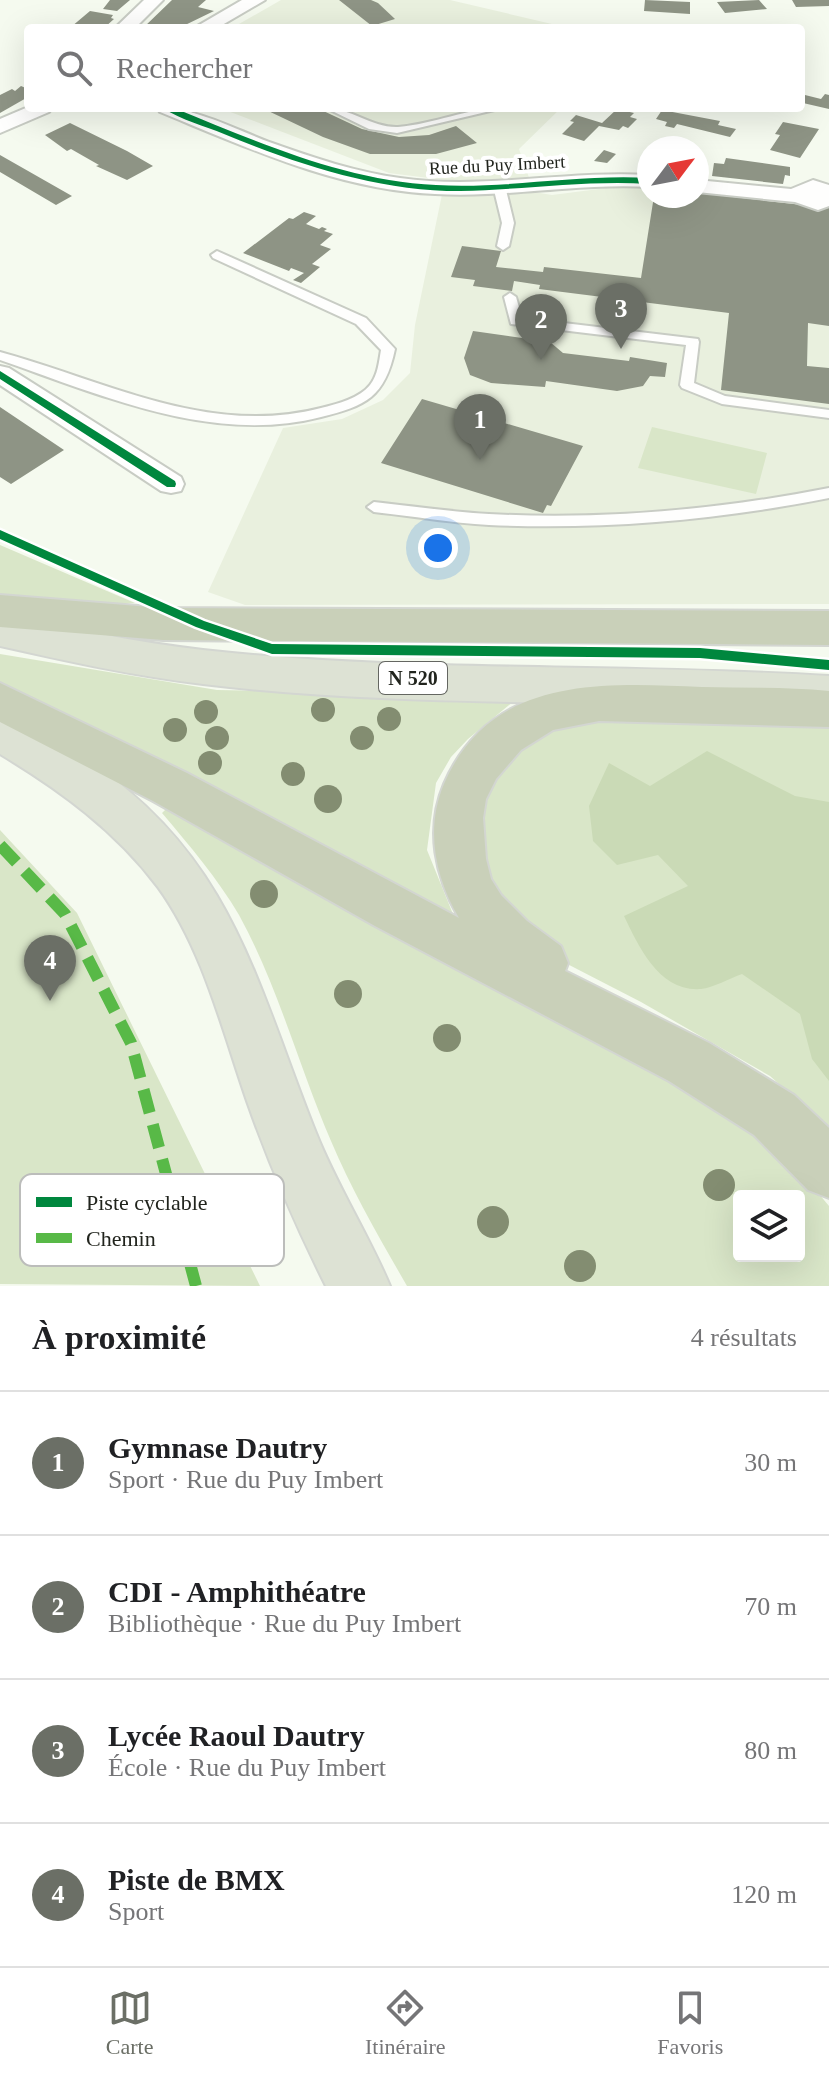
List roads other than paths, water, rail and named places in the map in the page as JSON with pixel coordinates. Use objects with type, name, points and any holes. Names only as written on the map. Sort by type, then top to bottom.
[{"type":"highway","points":[[0,611],[163,624],[829,628]]},
{"type":"highway","points":[[0,701],[170,787],[393,910],[723,1081],[774,1115],[829,1169]]},
{"type":"highway","points":[[621,1026],[544,964],[515,945],[489,920],[471,895],[464,875],[458,830],[461,803],[475,770],[513,731],[538,716],[575,707],[621,703],[829,709]]},
{"type":"main road","name":"N 520","points":[[0,629],[54,644],[223,668],[328,676],[735,686],[829,694]]},
{"type":"main road","points":[[0,731],[67,770],[113,803],[158,848],[189,894],[228,972],[288,1135],[359,1286]]},
{"type":"street","points":[[128,24],[154,0]]},
{"type":"street","points":[[211,24],[256,0]]},
{"type":"street","points":[[0,127],[33,112]]},
{"type":"street","name":"Rue du Puy Imbert","points":[[177,112],[227,132],[378,182],[435,188],[612,177],[637,180]]},
{"type":"street","points":[[709,187],[823,193]]},
{"type":"street","points":[[0,374],[171,484]]},
{"type":"lane","points":[[340,112],[373,127],[397,130],[480,112]]},
{"type":"lane","points":[[499,186],[508,223],[503,246]]},
{"type":"lane","points":[[0,356],[188,416],[254,423],[327,412],[356,401],[373,389],[382,375],[388,349],[361,321],[217,255]]},
{"type":"lane","points":[[510,297],[516,321],[693,342],[687,385],[722,400],[829,414]]},
{"type":"lane","points":[[374,507],[500,520],[609,518],[764,507],[829,493]]},
{"type":"place","name":"Lycée Raoul Dautry","points":[[621,349]]},
{"type":"place","name":"CDI - Amphithéatre","points":[[541,360]]},
{"type":"place","name":"Gymnase Dautry","points":[[480,460]]},
{"type":"place","name":"Piste de BMX","points":[[50,1001]]}]
